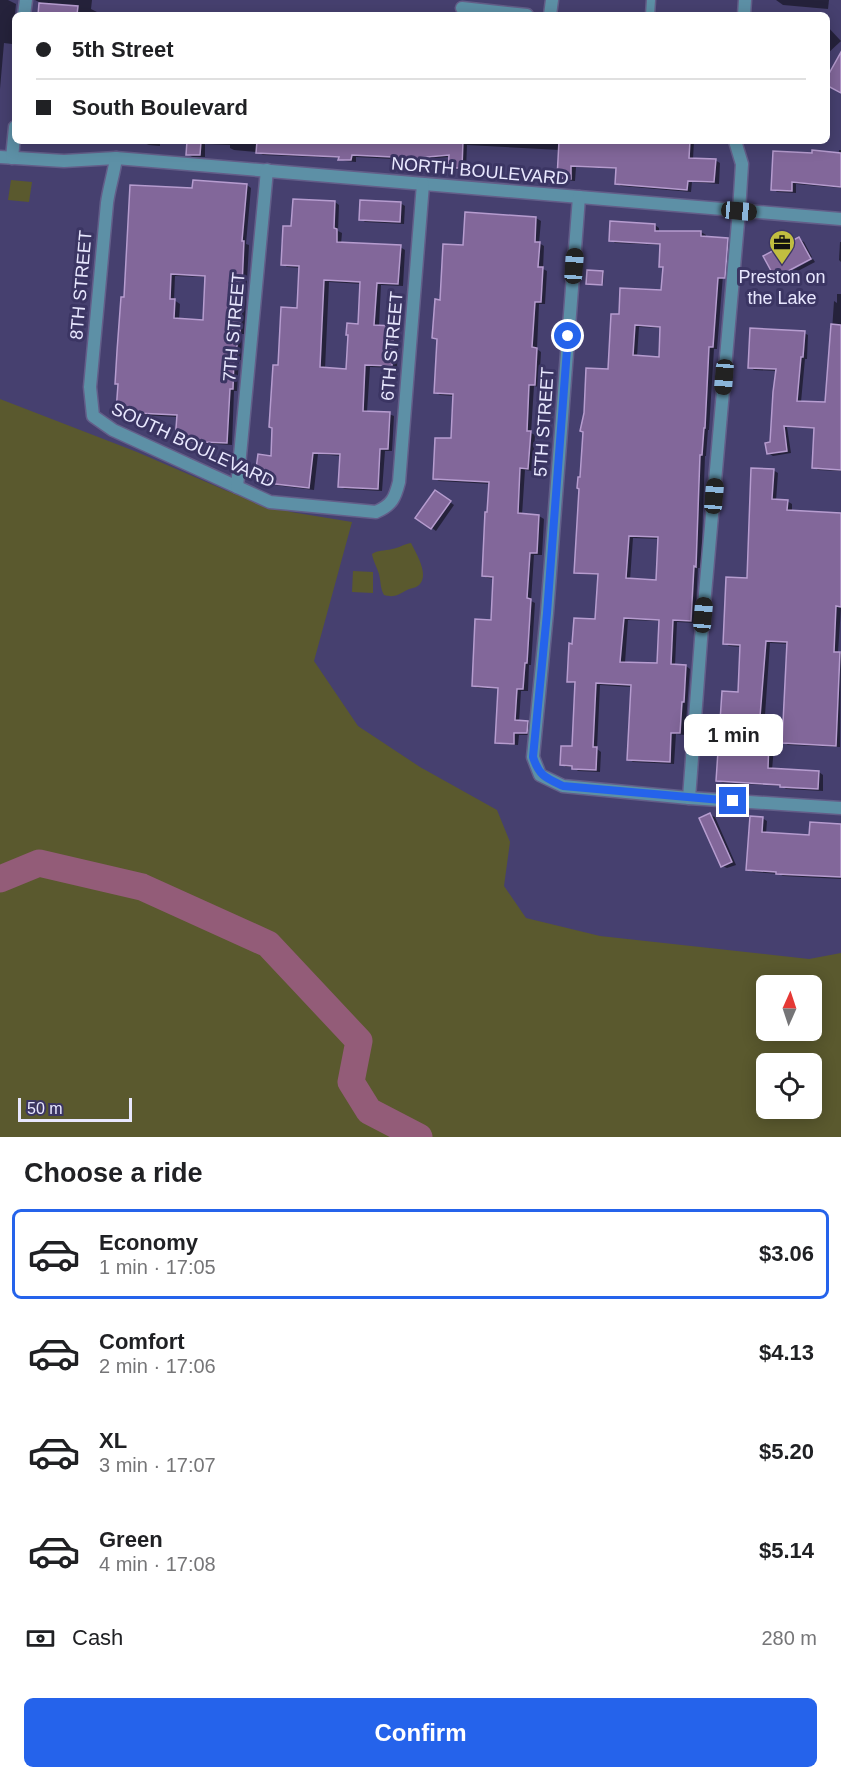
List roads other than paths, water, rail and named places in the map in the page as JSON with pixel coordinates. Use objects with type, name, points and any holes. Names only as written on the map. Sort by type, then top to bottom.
[{"type":"street","points":[[463,4],[510,12]]},
{"type":"street","points":[[6,157],[12,137]]},
{"type":"street","points":[[736,144],[742,164],[739,211],[689,798],[841,808]]},
{"type":"street","name":"NORTH BOULEVARD","points":[[6,157],[64,161],[116,158],[841,219]]},
{"type":"street","name":"8TH STREET","points":[[93,416],[90,387],[97,296],[107,203],[116,158]]},
{"type":"street","name":"7TH STREET","points":[[237,487],[267,171]]},
{"type":"street","name":"6TH STREET","points":[[387,507],[396,495],[399,482],[423,184]]},
{"type":"street","name":"5TH STREET","points":[[579,197],[547,613],[533,757],[540,775],[563,786],[689,798]]},
{"type":"street","name":"SOUTH BOULEVARD","points":[[93,416],[113,430],[270,502],[376,512],[387,507]]},
{"type":"waterway","points":[[0,879],[39,863],[142,887],[268,944],[359,1041],[351,1082],[369,1111],[419,1137]]},
{"type":"place","name":"Preston on the Lake","points":[[782,266]]}]
